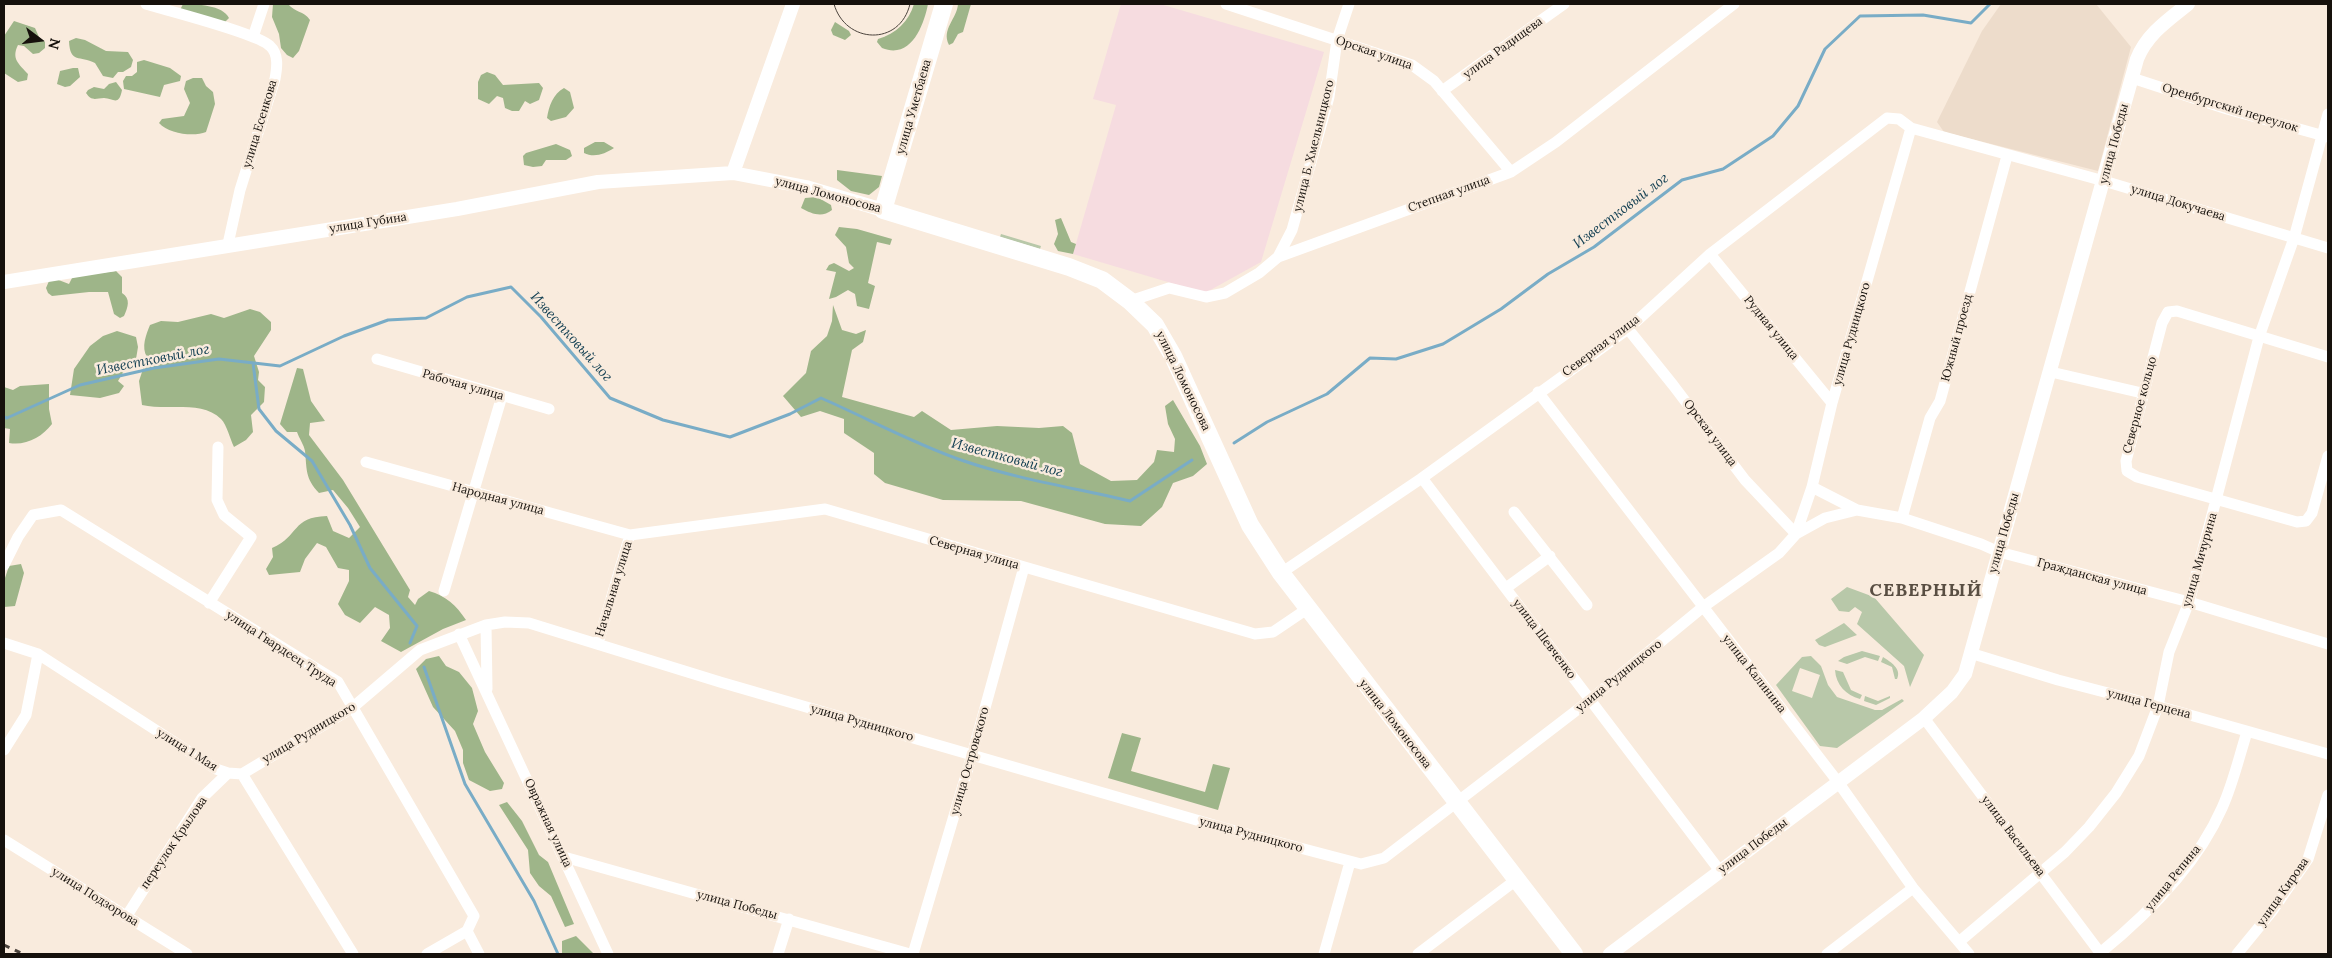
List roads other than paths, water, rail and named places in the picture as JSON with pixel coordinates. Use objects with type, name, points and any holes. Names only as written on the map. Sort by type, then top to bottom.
[{"type":"main road","name":"улица Уметбаева","points":[[883,210],[944,4]]},
{"type":"main road","name":"улица Ломоносова","points":[[883,210],[1068,267],[1102,280],[1130,301],[1155,325],[1173,356],[1250,525],[1281,573],[1574,954]]},
{"type":"street","name":"улица Есенкова","points":[[146,4],[253,37],[271,46],[278,63],[275,79],[240,190],[228,244]]},
{"type":"street","points":[[253,37],[264,4]]},
{"type":"street","points":[[734,173],[793,4]]},
{"type":"street","name":"Орская улица","points":[[1226,4],[1412,64],[1434,81],[1511,172]]},
{"type":"street","name":"улица Б. Хмельницкого","points":[[1278,257],[1292,230],[1329,97],[1337,40],[1349,4]]},
{"type":"street","name":"улица Радищева","points":[[1442,91],[1564,4]]},
{"type":"street","name":"Степная улица","points":[[1130,301],[1169,288],[1206,297],[1225,293],[1259,273],[1278,257],[1511,172],[1556,142],[1734,4]]},
{"type":"street","name":"улица Победы","points":[[1610,954],[1924,718],[1952,692],[1965,674],[2137,59],[2147,40],[2188,4]]},
{"type":"street","name":"Оренбургский переулок","points":[[2132,78],[2227,109],[2326,136]]},
{"type":"street","name":"улица Мичурина","points":[[1960,942],[2065,852],[2090,827],[2116,793],[2139,756],[2158,706],[2169,652],[2189,602],[2259,337],[2294,238],[2326,136],[2328,114]]},
{"type":"street","name":"Северная улица","points":[[1281,573],[1422,478],[1538,392],[1628,329],[1710,254],[1887,118],[1900,119],[1910,128]]},
{"type":"street","name":"улица Докучаева","points":[[1910,128],[2007,156],[2104,180],[2328,248]]},
{"type":"street","name":"улица Рудницкого","points":[[242,774],[352,708],[420,650],[486,625],[505,622],[529,623],[720,682],[1350,862],[1361,864],[1384,858],[1590,700],[1703,607],[1779,553],[1796,534],[1812,486],[1832,403],[1910,128]]},
{"type":"street","name":"Южный проезд","points":[[1902,518],[1930,418],[1940,401],[2007,156]]},
{"type":"street","name":"улица Ломоносова","points":[[734,173],[806,187],[883,210]]},
{"type":"street","name":"улица Губина","points":[[4,282],[228,244],[290,236],[598,182],[734,173]]},
{"type":"street","name":"Рудная улица","points":[[1710,254],[1832,403]]},
{"type":"street","name":"Северное кольцо","points":[[2328,357],[2177,311],[2168,312],[2162,323],[2126,461],[2127,471],[2136,477],[2298,522],[2306,521],[2312,513],[2328,456]]},
{"type":"street","name":"Орская улица","points":[[1628,329],[1674,385],[1745,480],[1796,534]]},
{"type":"street","name":"Рабочая улица","points":[[377,360],[549,409]]},
{"type":"street","points":[[2051,372],[2142,394]]},
{"type":"street","name":"улица Калинина","points":[[1538,392],[1838,782],[1913,888],[1969,954]]},
{"type":"street","points":[[444,590],[502,396]]},
{"type":"street","points":[[209,603],[251,537],[224,515],[217,500],[218,447]]},
{"type":"street","name":"Народная улица","points":[[366,462],[630,535]]},
{"type":"street","name":"улица Шевченко","points":[[1422,478],[1720,871]]},
{"type":"street","name":"Гражданская улица","points":[[1812,486],[1857,510],[1902,518],[1981,544],[1998,552],[2189,602],[2328,644]]},
{"type":"street","name":"Северная улица","points":[[630,535],[825,509],[1255,634],[1273,632],[1307,609]]},
{"type":"street","name":"улица Гвардеец Труда","points":[[4,565],[18,537],[33,515],[61,510],[338,682],[474,916],[466,931]]},
{"type":"street","name":"Гражданская улица","points":[[1796,534],[1825,518],[1857,510]]},
{"type":"street","points":[[1514,512],[1587,605]]},
{"type":"street","name":"Начальная улица","points":[[598,643],[630,535]]},
{"type":"street","points":[[1506,588],[1550,556]]},
{"type":"street","name":"улица Островского","points":[[912,954],[972,755],[1024,567]]},
{"type":"street","name":"Овражная улица","points":[[486,625],[487,692]]},
{"type":"street","name":"Овражная улица","points":[[459,634],[608,954]]},
{"type":"street","name":"улица 1 Мая","points":[[4,644],[38,654],[216,769],[228,773],[242,774]]},
{"type":"street","name":"улица Герцена","points":[[1970,653],[2058,680],[2328,754]]},
{"type":"street","points":[[4,750],[26,715],[38,654]]},
{"type":"street","name":"улица Васильева","points":[[1924,718],[2100,953]]},
{"type":"street","name":"улица Репина","points":[[2100,953],[2129,929],[2166,891],[2195,854],[2222,808],[2247,732]]},
{"type":"street","name":"переулок Крылова","points":[[126,917],[202,798],[228,773]]},
{"type":"street","points":[[242,774],[353,954]]},
{"type":"street","name":"улица Кирова","points":[[2236,954],[2273,910],[2308,859],[2328,795]]},
{"type":"street","name":"улица Подзорова","points":[[4,840],[187,954]]},
{"type":"street","name":"улица Победы","points":[[564,858],[912,954]]},
{"type":"street","points":[[1324,954],[1350,862]]},
{"type":"street","points":[[1418,954],[1516,880]]},
{"type":"street","points":[[1827,954],[1913,888]]},
{"type":"street","points":[[778,954],[789,919]]},
{"type":"street","points":[[427,954],[466,931],[478,954]]},
{"type":"waterway","name":"Известковый лог","points":[[1234,443],[1267,422],[1327,394],[1370,358],[1396,359],[1443,344],[1501,309],[1548,274],[1594,247],[1682,180],[1723,169],[1773,136],[1798,106],[1825,49],[1860,16],[1923,15],[1971,23],[1990,4]]},
{"type":"waterway","name":"Известковый лог","points":[[4,417],[7,418],[80,385],[154,368],[219,359],[280,366],[344,336],[388,320],[426,318],[467,297],[511,287],[541,317],[610,398],[663,420],[730,437],[790,414],[821,398],[909,439],[964,461],[1025,478],[1130,501],[1192,460]]},
{"type":"waterway","points":[[253,363],[259,409],[276,431],[312,461],[350,525],[370,568],[417,626],[410,643]]},
{"type":"waterway","points":[[424,667],[465,784],[534,901],[558,954]]},
{"type":"tram line","points":[[834,4],[840,17],[849,27],[860,33],[872,35],[884,33],[895,28],[904,18],[910,4]]},
{"type":"railway","points":[[4,945],[23,954]]},
{"type":"district","name":"СЕВЕРНЫЙ","points":[[1926,591]]}]
